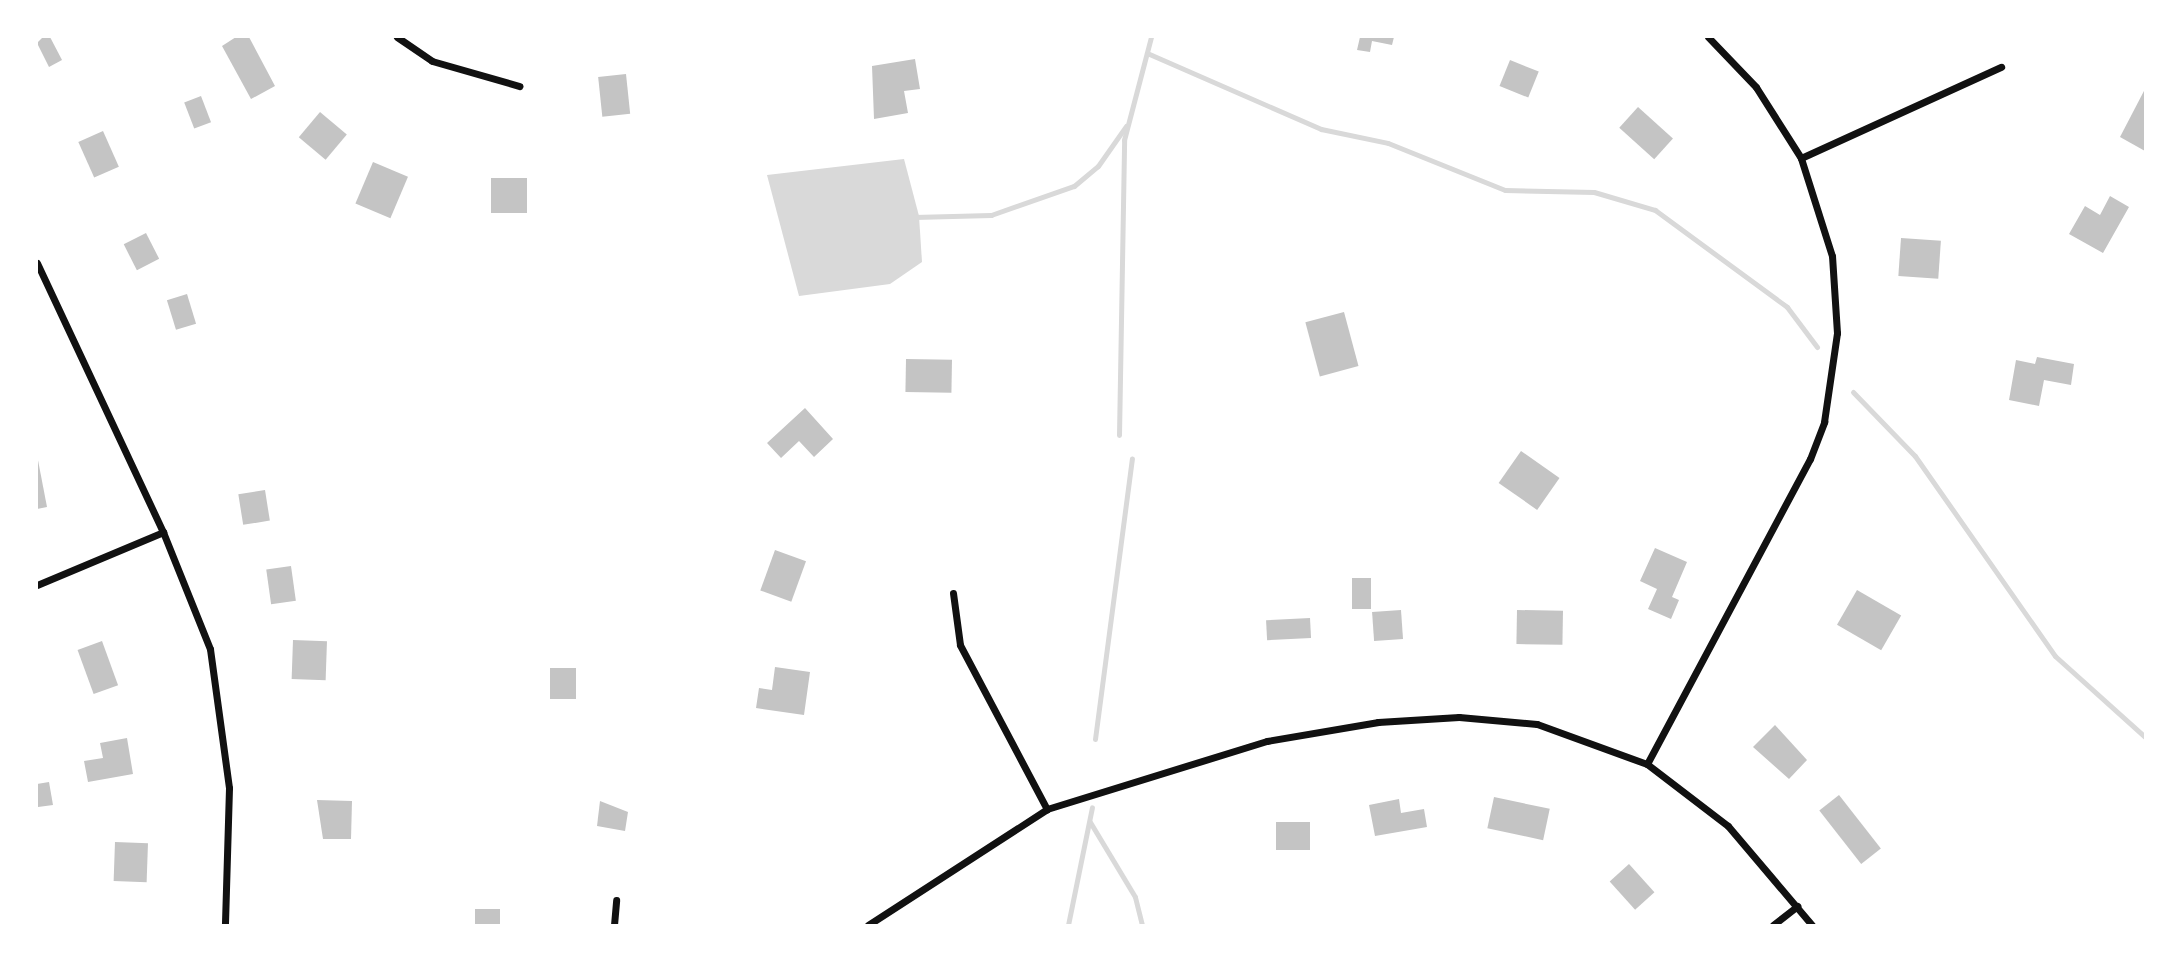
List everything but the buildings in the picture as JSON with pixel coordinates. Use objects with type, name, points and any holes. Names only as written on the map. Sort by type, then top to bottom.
[{"type":"street","points":[[397,37],[432,61],[519,86]]},
{"type":"street","points":[[1647,764],[1786,512],[1824,422],[1838,333],[1832,256],[1801,158],[1756,87],[1708,37]]},
{"type":"street","points":[[1801,158],[2001,67]]},
{"type":"street","points":[[37,264],[163,532],[220,690],[229,788],[225,925]]},
{"type":"street","points":[[37,585],[163,532]]},
{"type":"street","points":[[953,593],[960,645],[1047,809]]},
{"type":"street","points":[[868,925],[1047,809],[1267,741],[1378,722],[1459,717],[1537,724],[1647,764],[1728,826],[1812,925]]},
{"type":"street","points":[[614,925],[616,900]]},
{"type":"street","points":[[1773,925],[1797,906]]},
{"type":"shaded area","points":[[904,159],[919,216],[922,262],[890,284],[799,296],[767,175]]},
{"type":"waterway","points":[[1119,435],[1124,140],[1151,37]]},
{"type":"waterway","points":[[1147,53],[1321,129],[1388,143],[1505,190],[1594,192],[1655,210],[1787,307],[1817,347]]},
{"type":"waterway","points":[[914,217],[991,215],[1074,186],[1098,166],[1126,126]]},
{"type":"waterway","points":[[1853,392],[1915,456],[2055,656],[2145,737]]},
{"type":"waterway","points":[[1095,739],[1132,458]]},
{"type":"waterway","points":[[1068,925],[1092,807]]},
{"type":"waterway","points":[[1090,822],[1135,897],[1142,925]]}]
